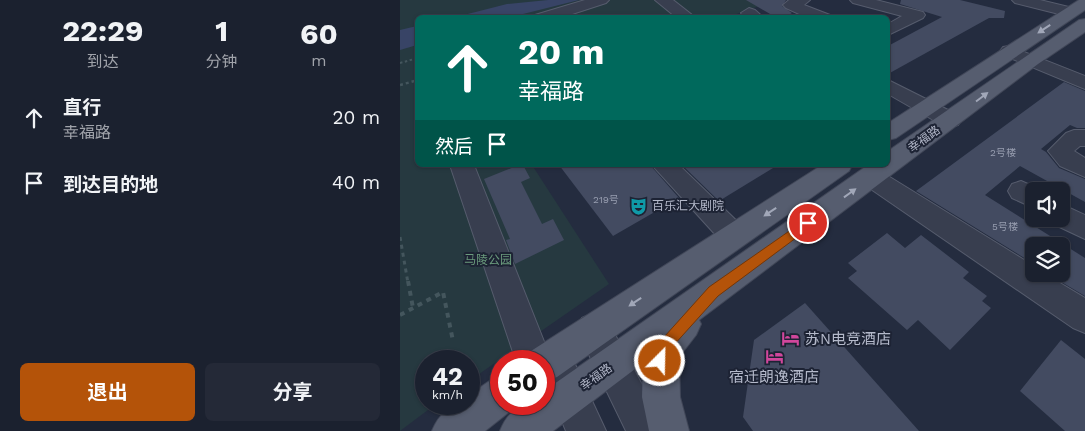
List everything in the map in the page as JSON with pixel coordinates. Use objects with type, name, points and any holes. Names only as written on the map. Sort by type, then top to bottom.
[{"type":"main road","name":"幸福路","points":[[890,163],[950,120],[1020,56],[1080,13]]},
{"type":"main road","name":"幸福路","points":[[890,132],[926,107],[1020,56]]},
{"type":"main road","points":[[555,354],[837,167]]},
{"type":"main road","name":"幸福路","points":[[520,431],[885,167]]},
{"type":"main road","points":[[669,431],[661,397],[661,351],[713,291]]},
{"type":"main road","points":[[452,431],[490,403]]},
{"type":"street","points":[[551,15],[601,0]]},
{"type":"street","points":[[663,0],[684,15]]},
{"type":"street","points":[[802,0],[791,5],[816,15]]},
{"type":"street","points":[[858,0],[917,15],[890,29]]},
{"type":"street","points":[[1020,0],[1080,13]]},
{"type":"street","points":[[1020,56],[1085,83]]},
{"type":"street","points":[[890,88],[950,120]]},
{"type":"street","points":[[1085,138],[1074,138],[1060,151],[1069,160],[1085,168]]},
{"type":"street","points":[[463,167],[539,350]]},
{"type":"street","points":[[666,167],[734,236]]},
{"type":"street","points":[[871,177],[1085,317]]},
{"type":"street","points":[[1070,219],[1085,228]]},
{"type":"street","points":[[594,330],[647,431]]},
{"type":"street","points":[[555,374],[571,394],[586,431]]},
{"type":"path","points":[[400,63],[415,59]]},
{"type":"path","points":[[400,85],[415,81]]},
{"type":"path","points":[[400,237],[413,308]]},
{"type":"path","points":[[400,315],[443,292],[453,341]]},
{"type":"green space","name":"马陵公园","points":[[400,0],[777,0],[734,15],[415,15],[415,167],[533,167],[609,284],[514,350],[490,350],[490,366],[480,373],[480,350],[415,350],[415,415],[421,415],[400,431]]},
{"type":"water","points":[[548,0],[579,0],[519,15],[464,15],[507,4]]},
{"type":"water","points":[[415,26],[415,46],[400,50],[400,30]]},
{"type":"building","points":[[746,0],[786,0],[782,6],[792,13],[789,15],[772,15]]},
{"type":"building","points":[[901,0],[960,0],[1005,11],[1004,18],[989,18],[890,73],[890,45],[942,17],[900,4]]},
{"type":"building","points":[[1064,82],[1085,91],[1085,128],[1077,128],[1070,125],[1041,149],[1046,152],[1059,168],[1085,179],[1085,202],[1070,194],[1070,182],[1049,182],[1020,166],[985,195],[1025,220],[1025,227],[1036,227],[1052,237],[1025,237],[1025,258],[916,191]]},
{"type":"building","points":[[514,167],[524,167],[530,178],[521,182],[542,224],[553,219],[564,240],[515,264],[506,240],[510,239],[484,179]]},
{"type":"building","points":[[561,167],[652,167],[679,198],[613,236]]},
{"type":"building","points":[[684,167],[775,167],[719,201]]},
{"type":"building","points":[[887,233],[905,248],[921,235],[969,272],[963,278],[987,296],[982,301],[991,308],[950,350],[918,320],[907,330],[848,278],[857,271],[848,263]]},
{"type":"building","points":[[1070,249],[1085,258],[1085,296],[1061,282],[1070,282]]},
{"type":"building","points":[[805,303],[919,431],[753,431],[743,417],[754,340]]},
{"type":"building","points":[[1061,340],[1085,359],[1085,431],[1065,431],[1020,391]]},
{"type":"place","name":"百乐汇大剧院","points":[[638,206]]},
{"type":"place","name":"苏N电竞酒店","points":[[791,339]]},
{"type":"place","name":"宿迁朗逸酒店","points":[[774,356]]},
{"type":"route","points":[[660,361],[661,351],[668,341],[713,291],[808,223]]}]
